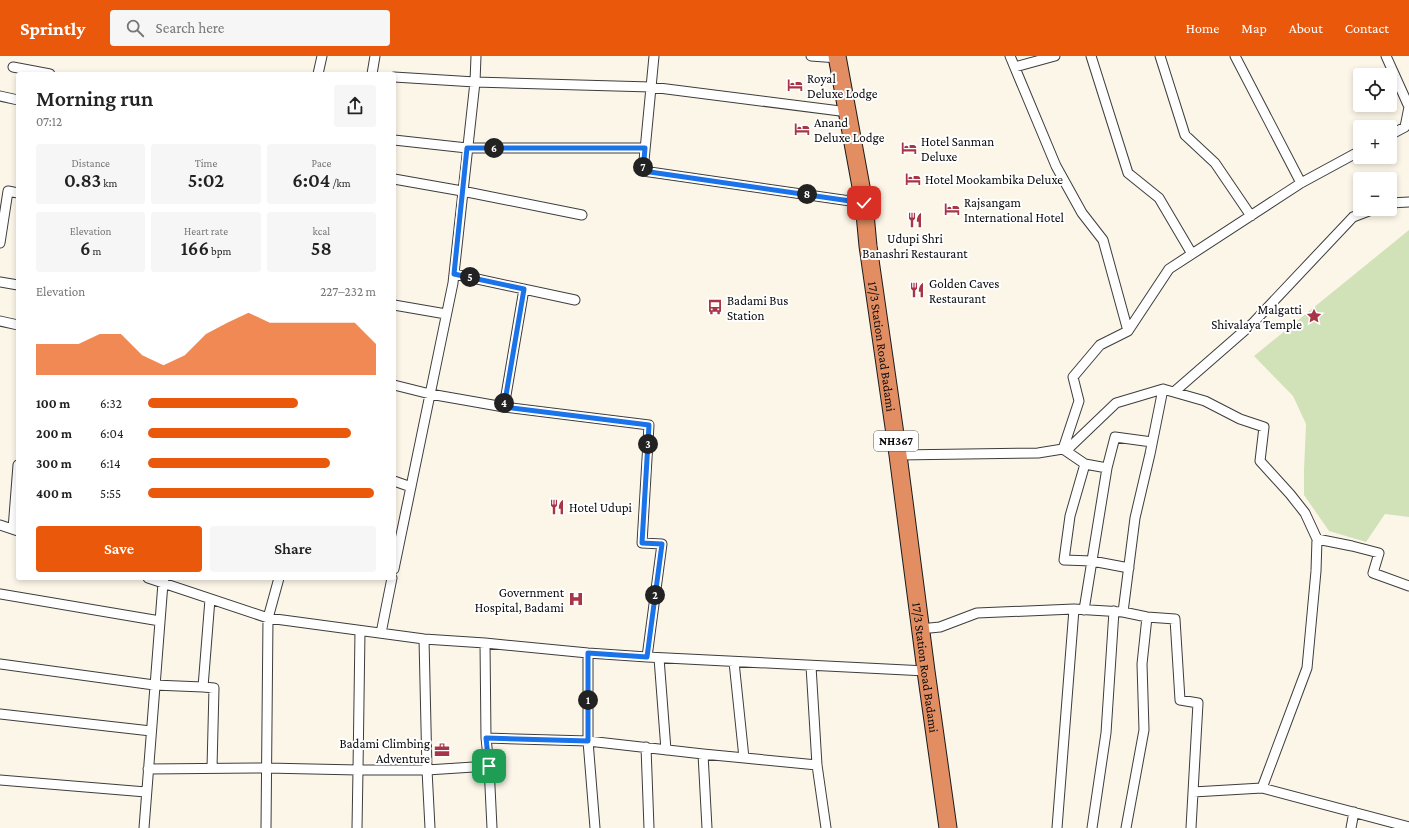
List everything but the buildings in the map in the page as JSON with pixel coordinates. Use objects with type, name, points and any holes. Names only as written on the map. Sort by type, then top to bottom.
[{"type":"highway","name":"17/3 Station Road Badami","points":[[837,57],[864,203],[869,254],[898,455],[920,629],[948,828]]},
{"type":"street","points":[[318,72],[322,56]]},
{"type":"street","points":[[372,72],[375,56]]},
{"type":"street","points":[[396,558],[454,274],[475,82],[476,56]]},
{"type":"street","points":[[654,56],[643,171],[864,203]]},
{"type":"street","points":[[811,56],[837,57]]},
{"type":"street","points":[[1010,56],[1056,166],[1082,213],[1103,240],[1128,331]]},
{"type":"street","points":[[1015,67],[1055,56]]},
{"type":"street","points":[[1091,56],[1128,173],[1159,198],[1192,254]]},
{"type":"street","points":[[1160,56],[1185,135],[1215,163],[1251,216]]},
{"type":"street","points":[[1235,56],[1301,183]]},
{"type":"street","points":[[1386,56],[1409,107],[1405,127],[1397,131]]},
{"type":"street","points":[[12,67],[39,72]]},
{"type":"street","points":[[396,77],[475,82],[651,87],[848,112]]},
{"type":"street","points":[[0,96],[16,100]]},
{"type":"street","points":[[396,140],[467,148],[645,148]]},
{"type":"street","points":[[1063,449],[1079,401],[1073,377],[1100,345],[1128,331],[1169,269],[1301,183],[1353,155]]},
{"type":"street","points":[[396,179],[582,215]]},
{"type":"street","points":[[0,243],[4,188],[16,192]]},
{"type":"street","points":[[1397,203],[1409,202]]},
{"type":"street","points":[[1174,392],[1252,324],[1353,217],[1356,216]]},
{"type":"street","points":[[454,274],[575,300]]},
{"type":"street","points":[[0,282],[16,285]]},
{"type":"street","points":[[504,407],[524,289]]},
{"type":"street","points":[[396,305],[446,314]]},
{"type":"street","points":[[0,321],[16,325]]},
{"type":"street","points":[[396,386],[430,394],[504,407],[649,425],[642,543],[662,544],[647,657]]},
{"type":"street","points":[[898,455],[1038,453],[1069,448],[1116,403],[1163,388],[1205,400],[1240,419],[1264,427],[1260,461],[1305,513],[1317,539],[1316,571],[1308,668],[1262,788]]},
{"type":"street","points":[[1092,828],[1106,733],[1118,611],[1128,568],[1135,518],[1163,388]]},
{"type":"street","points":[[1084,610],[1107,468],[1115,437],[1152,442]]},
{"type":"street","points":[[1063,449],[1085,464],[1107,468]]},
{"type":"street","points":[[1085,464],[1070,516],[1064,560],[1092,561],[1128,568]]},
{"type":"street","points":[[396,482],[411,487]]},
{"type":"street","points":[[0,525],[15,530],[16,508]]},
{"type":"street","points":[[1317,539],[1379,553],[1373,573],[1409,586]]},
{"type":"street","points":[[266,828],[268,618],[279,580]]},
{"type":"street","points":[[381,633],[392,580]]},
{"type":"street","points":[[144,828],[154,685],[164,581],[210,599],[268,618],[424,639],[485,642],[588,653],[659,658],[926,671]]},
{"type":"street","points":[[0,594],[160,621]]},
{"type":"street","points":[[203,687],[210,599]]},
{"type":"street","points":[[920,629],[940,627],[977,613],[1074,609],[1118,611],[1147,617],[1175,618],[1180,700],[1198,703],[1191,828]]},
{"type":"street","points":[[1057,828],[1074,609]]},
{"type":"street","points":[[1126,828],[1144,730],[1142,664],[1147,617]]},
{"type":"street","points":[[357,828],[360,630]]},
{"type":"street","points":[[424,639],[430,828]]},
{"type":"street","points":[[485,642],[486,738],[492,828]]},
{"type":"street","points":[[588,653],[588,741],[595,828]]},
{"type":"street","points":[[659,658],[666,750]]},
{"type":"street","points":[[734,662],[744,758]]},
{"type":"street","points":[[0,664],[154,685],[214,688],[212,768]]},
{"type":"street","points":[[811,666],[817,765],[826,828]]},
{"type":"street","points":[[0,714],[151,731]]},
{"type":"street","points":[[486,738],[588,741],[817,765]]},
{"type":"street","points":[[646,748],[650,828]]},
{"type":"street","points":[[703,754],[707,828]]},
{"type":"street","points":[[148,769],[266,768],[427,770],[489,766]]},
{"type":"street","points":[[0,780],[146,792]]},
{"type":"street","points":[[1193,792],[1262,788],[1409,826]]},
{"type":"street","points":[[1352,828],[1354,812]]},
{"type":"green space","points":[[1409,230],[1409,517],[1385,514],[1366,542],[1329,531],[1304,495],[1306,424],[1293,396],[1254,356]]},
{"type":"place","name":"Royal Deluxe Lodge","points":[[795,85]]},
{"type":"place","name":"Anand Deluxe Lodge","points":[[802,129]]},
{"type":"place","name":"Hotel Sanman Deluxe","points":[[909,148]]},
{"type":"place","name":"Hotel Mookambika Deluxe","points":[[913,179]]},
{"type":"place","name":"Rajsangam International Hotel","points":[[952,209]]},
{"type":"place","name":"Udupi Shri Banashri Restaurant","points":[[915,220]]},
{"type":"place","name":"Golden Caves Restaurant","points":[[917,290]]},
{"type":"place","name":"Badami Bus Station","points":[[715,307]]},
{"type":"place","name":"Malgatti Shivalaya Temple","points":[[1314,316]]},
{"type":"place","name":"Hotel Udupi","points":[[557,507]]},
{"type":"place","name":"Government Hospital, Badami","points":[[576,599]]},
{"type":"place","name":"Badami Climbing Adventure","points":[[442,750]]},
{"type":"route","points":[[489,766],[486,738],[588,741],[588,653],[647,657],[662,544],[642,543],[649,425],[504,407],[524,289],[454,274],[467,148],[645,148],[643,171],[864,203]]}]
